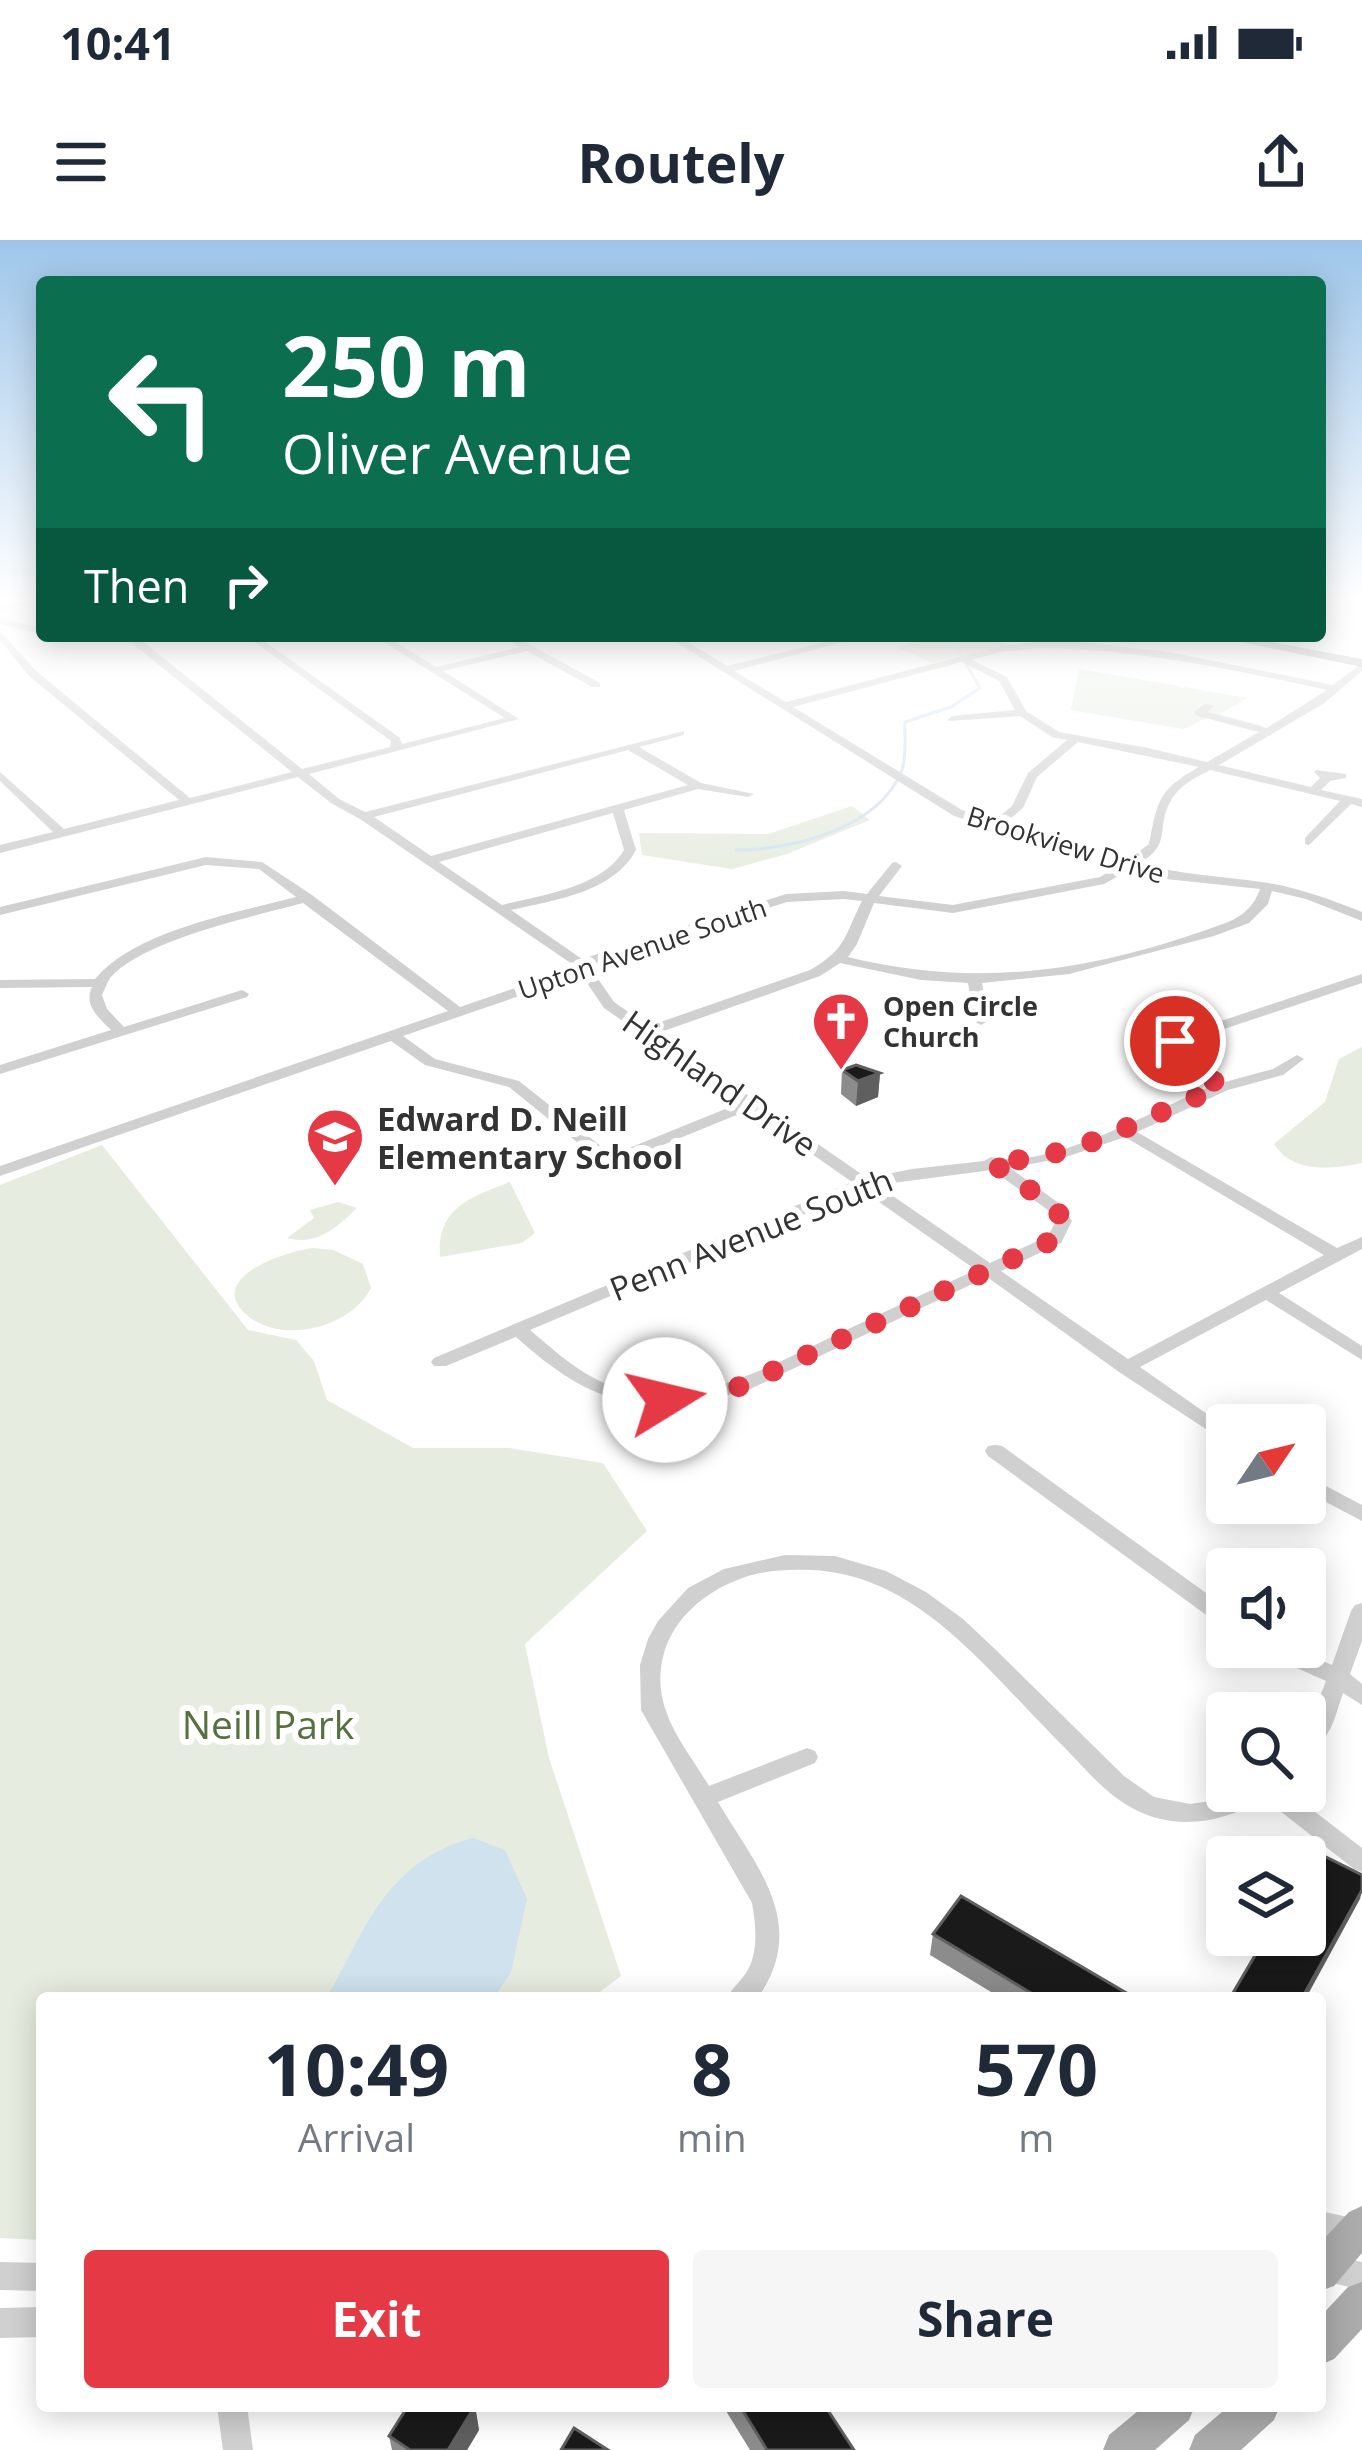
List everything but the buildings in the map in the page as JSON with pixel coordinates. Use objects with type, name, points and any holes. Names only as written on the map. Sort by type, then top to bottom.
[{"type":"main road","points":[[1332,2270],[1350,2229]]},
{"type":"main road","points":[[1326,2339],[1362,2301]]},
{"type":"main road","points":[[1124,2450],[1168,2412]]},
{"type":"main road","points":[[1210,2450],[1253,2412]]},
{"type":"street","points":[[66,701],[189,803]]},
{"type":"street","name":"Highland Drive","points":[[211,701],[334,801],[364,816],[582,965],[609,1005],[1206,1423]]},
{"type":"street","points":[[342,701],[396,740],[396,748]]},
{"type":"street","points":[[0,849],[514,719],[485,701]]},
{"type":"street","name":"Brookview Drive","points":[[781,701],[930,799],[996,825],[1190,880],[1267,886],[1362,917]]},
{"type":"street","points":[[787,705],[802,701]]},
{"type":"street","points":[[1015,701],[1040,728],[1075,739],[1355,801]]},
{"type":"street","points":[[1133,866],[1155,845],[1169,793],[1205,766],[1315,701]]},
{"type":"street","points":[[1209,706],[1199,712],[1264,730]]},
{"type":"street","points":[[953,719],[1022,713]]},
{"type":"street","points":[[364,816],[680,733]]},
{"type":"street","points":[[996,825],[1017,808],[1032,776],[1075,739]]},
{"type":"street","points":[[629,746],[698,786],[748,794]]},
{"type":"street","points":[[0,775],[63,835]]},
{"type":"street","points":[[1312,791],[1327,778]]},
{"type":"street","points":[[429,861],[698,786]]},
{"type":"street","points":[[1309,841],[1355,801]]},
{"type":"street","points":[[501,909],[598,880],[622,867],[630,850],[617,808]]},
{"type":"street","points":[[0,911],[206,861],[262,866],[458,1012]]},
{"type":"street","points":[[647,1032],[815,973],[841,959],[856,941],[870,899],[896,866]]},
{"type":"street","name":"Upton Avenue South","points":[[0,1172],[550,981],[582,965],[786,898],[826,894],[931,908],[973,908],[1104,880],[1133,866]]},
{"type":"street","points":[[841,959],[903,975],[975,982],[1071,973],[1227,927],[1256,911],[1267,886]]},
{"type":"street","points":[[121,1032],[97,1006],[98,983],[116,963],[147,946],[307,898]]},
{"type":"street","points":[[1222,1087],[1175,1053],[1175,1041],[1362,978]]},
{"type":"street","points":[[975,982],[981,1021]]},
{"type":"street","points":[[0,984],[98,983]]},
{"type":"street","points":[[0,1070],[242,994]]},
{"type":"street","points":[[392,1035],[430,1062],[514,1084],[610,1160],[749,1105]]},
{"type":"street","name":"Penn Avenue South","points":[[440,1362],[862,1184],[912,1170],[1056,1156],[1222,1087],[1278,1072],[1297,1059]]},
{"type":"street","points":[[1125,1131],[1336,1256]]},
{"type":"street","points":[[518,1329],[563,1371],[593,1388],[638,1400],[691,1400],[741,1386],[1055,1239],[1064,1221],[1054,1207],[991,1162]]},
{"type":"street","points":[[1124,1369],[1362,1242]]},
{"type":"street","points":[[1268,1293],[1362,1354]]},
{"type":"street","points":[[995,1451],[1206,1604]]},
{"type":"street","points":[[1326,1494],[1362,1514]]},
{"type":"street","points":[[744,1992],[766,1960],[770,1930],[764,1901],[652,1710],[647,1680],[652,1650],[668,1619],[694,1594],[746,1570],[802,1561],[842,1564],[918,1593],[954,1620],[1063,1734],[1144,1803],[1200,1815],[1213,1812]]},
{"type":"street","points":[[1326,1710],[1362,1611]]},
{"type":"street","points":[[1318,1668],[1362,1696]]},
{"type":"street","points":[[702,1799],[807,1757]]},
{"type":"street","points":[[1298,1812],[1362,1862]]},
{"type":"street","points":[[0,2276],[36,2277]]},
{"type":"street","points":[[0,2323],[36,2322]]},
{"type":"street","points":[[233,2412],[238,2450]]},
{"type":"green space","points":[[1073,701],[1242,701],[1219,714],[1263,726],[1253,731],[1206,718],[1184,729],[1071,710]]},
{"type":"green space","points":[[852,806],[870,820],[787,854],[732,869],[642,855],[639,833],[768,834]]},
{"type":"green space","points":[[1362,1047],[1362,1163],[1326,1168],[1302,1165],[1282,1154],[1274,1144],[1325,1102],[1339,1059]]},
{"type":"green space","name":"Neill Park","points":[[102,1145],[248,1330],[296,1340],[314,1361],[327,1400],[413,1448],[509,1448],[603,1463],[647,1531],[525,1644],[549,1758],[621,1976],[600,1992],[36,1992],[36,2240],[0,2238],[0,1185]]},
{"type":"green space","points":[[510,1182],[535,1233],[522,1243],[440,1257],[440,1240],[450,1216],[470,1199]]},
{"type":"green space","points":[[338,1202],[357,1208],[317,1237],[287,1238],[314,1218],[310,1210]]},
{"type":"green space","points":[[313,1248],[333,1250],[363,1264],[371,1288],[361,1302],[333,1322],[297,1330],[263,1325],[248,1316],[237,1302],[235,1290],[241,1279],[269,1261]]},
{"type":"water","points":[[473,1838],[505,1850],[527,1899],[511,1972],[498,1992],[330,1992],[382,1900],[419,1863]]},
{"type":"waterway","points":[[736,850],[807,840],[854,821],[891,790],[902,770],[905,722],[960,701]]},
{"type":"place","name":"Open Circle Church","points":[[841,1072]]},
{"type":"place","name":"Edward D. Neill Elementary School","points":[[335,1188]]},
{"type":"route","points":[[665,1400],[691,1400],[741,1386],[1055,1239],[1064,1221],[1054,1207],[991,1162],[1056,1156],[1087,1147],[1222,1087],[1175,1053],[1175,1041]]}]
